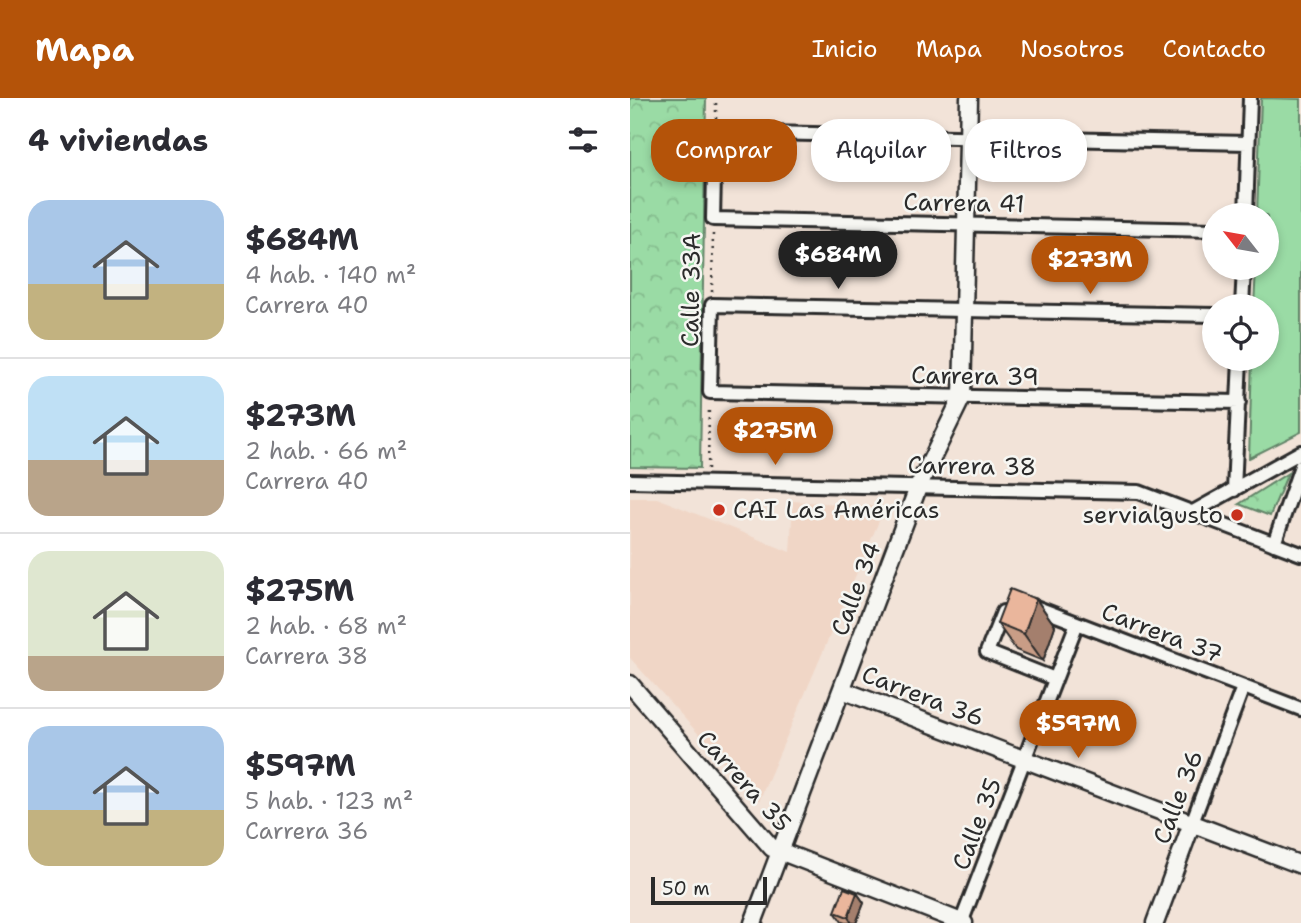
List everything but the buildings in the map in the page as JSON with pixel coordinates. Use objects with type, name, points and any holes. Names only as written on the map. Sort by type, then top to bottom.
[{"type":"street","name":"Calle 34","points":[[968,119],[969,98]]},
{"type":"street","points":[[1246,203],[1250,98]]},
{"type":"street","points":[[797,134],[965,137]]},
{"type":"street","points":[[1087,140],[1248,143]]},
{"type":"street","name":"Calle 33A","points":[[713,219],[714,182]]},
{"type":"street","name":"Calle 34","points":[[753,923],[919,485],[962,397],[967,182]]},
{"type":"street","name":"Carrera 41","points":[[713,219],[1202,230]]},
{"type":"street","points":[[712,304],[1202,315]]},
{"type":"street","name":"Calle 33A","points":[[710,392],[712,304]]},
{"type":"street","points":[[1234,489],[1240,371]]},
{"type":"street","name":"Carrera 39","points":[[710,392],[1239,402]]},
{"type":"street","points":[[1193,512],[1301,452]]},
{"type":"street","points":[[1274,544],[1301,466]]},
{"type":"street","name":"Carrera 38","points":[[630,481],[919,485],[1139,492],[1301,554]]},
{"type":"street","name":"Carrera 37","points":[[1055,678],[987,652],[1015,599],[1301,709]]},
{"type":"street","name":"Calle 35","points":[[962,923],[1077,623]]},
{"type":"street","name":"Carrera 35","points":[[630,684],[758,835],[780,853],[962,923]]},
{"type":"street","name":"Calle 36","points":[[1155,923],[1243,687]]},
{"type":"street","name":"Carrera 36","points":[[842,690],[1301,865]]},
{"type":"path","points":[[715,119],[716,98]]},
{"type":"path","name":"Calle 33A","points":[[712,304],[713,219]]},
{"type":"path","points":[[708,482],[710,392]]},
{"type":"shaded area","points":[[630,498],[657,498],[790,552],[793,501],[885,507],[759,801],[630,658]]},
{"type":"green space","points":[[630,98],[706,98],[706,119],[651,119],[651,182],[705,182],[700,468],[630,467]]},
{"type":"green space","points":[[1261,98],[1301,99],[1301,432],[1249,458],[1252,371],[1279,371],[1279,294],[1255,294],[1255,280],[1279,280],[1279,203],[1257,203]]},
{"type":"green space","points":[[1288,473],[1270,516],[1239,504]]},
{"type":"place","name":"CAI Las Américas","points":[[719,510]]},
{"type":"place","name":"servialgusto","points":[[1237,515]]}]
